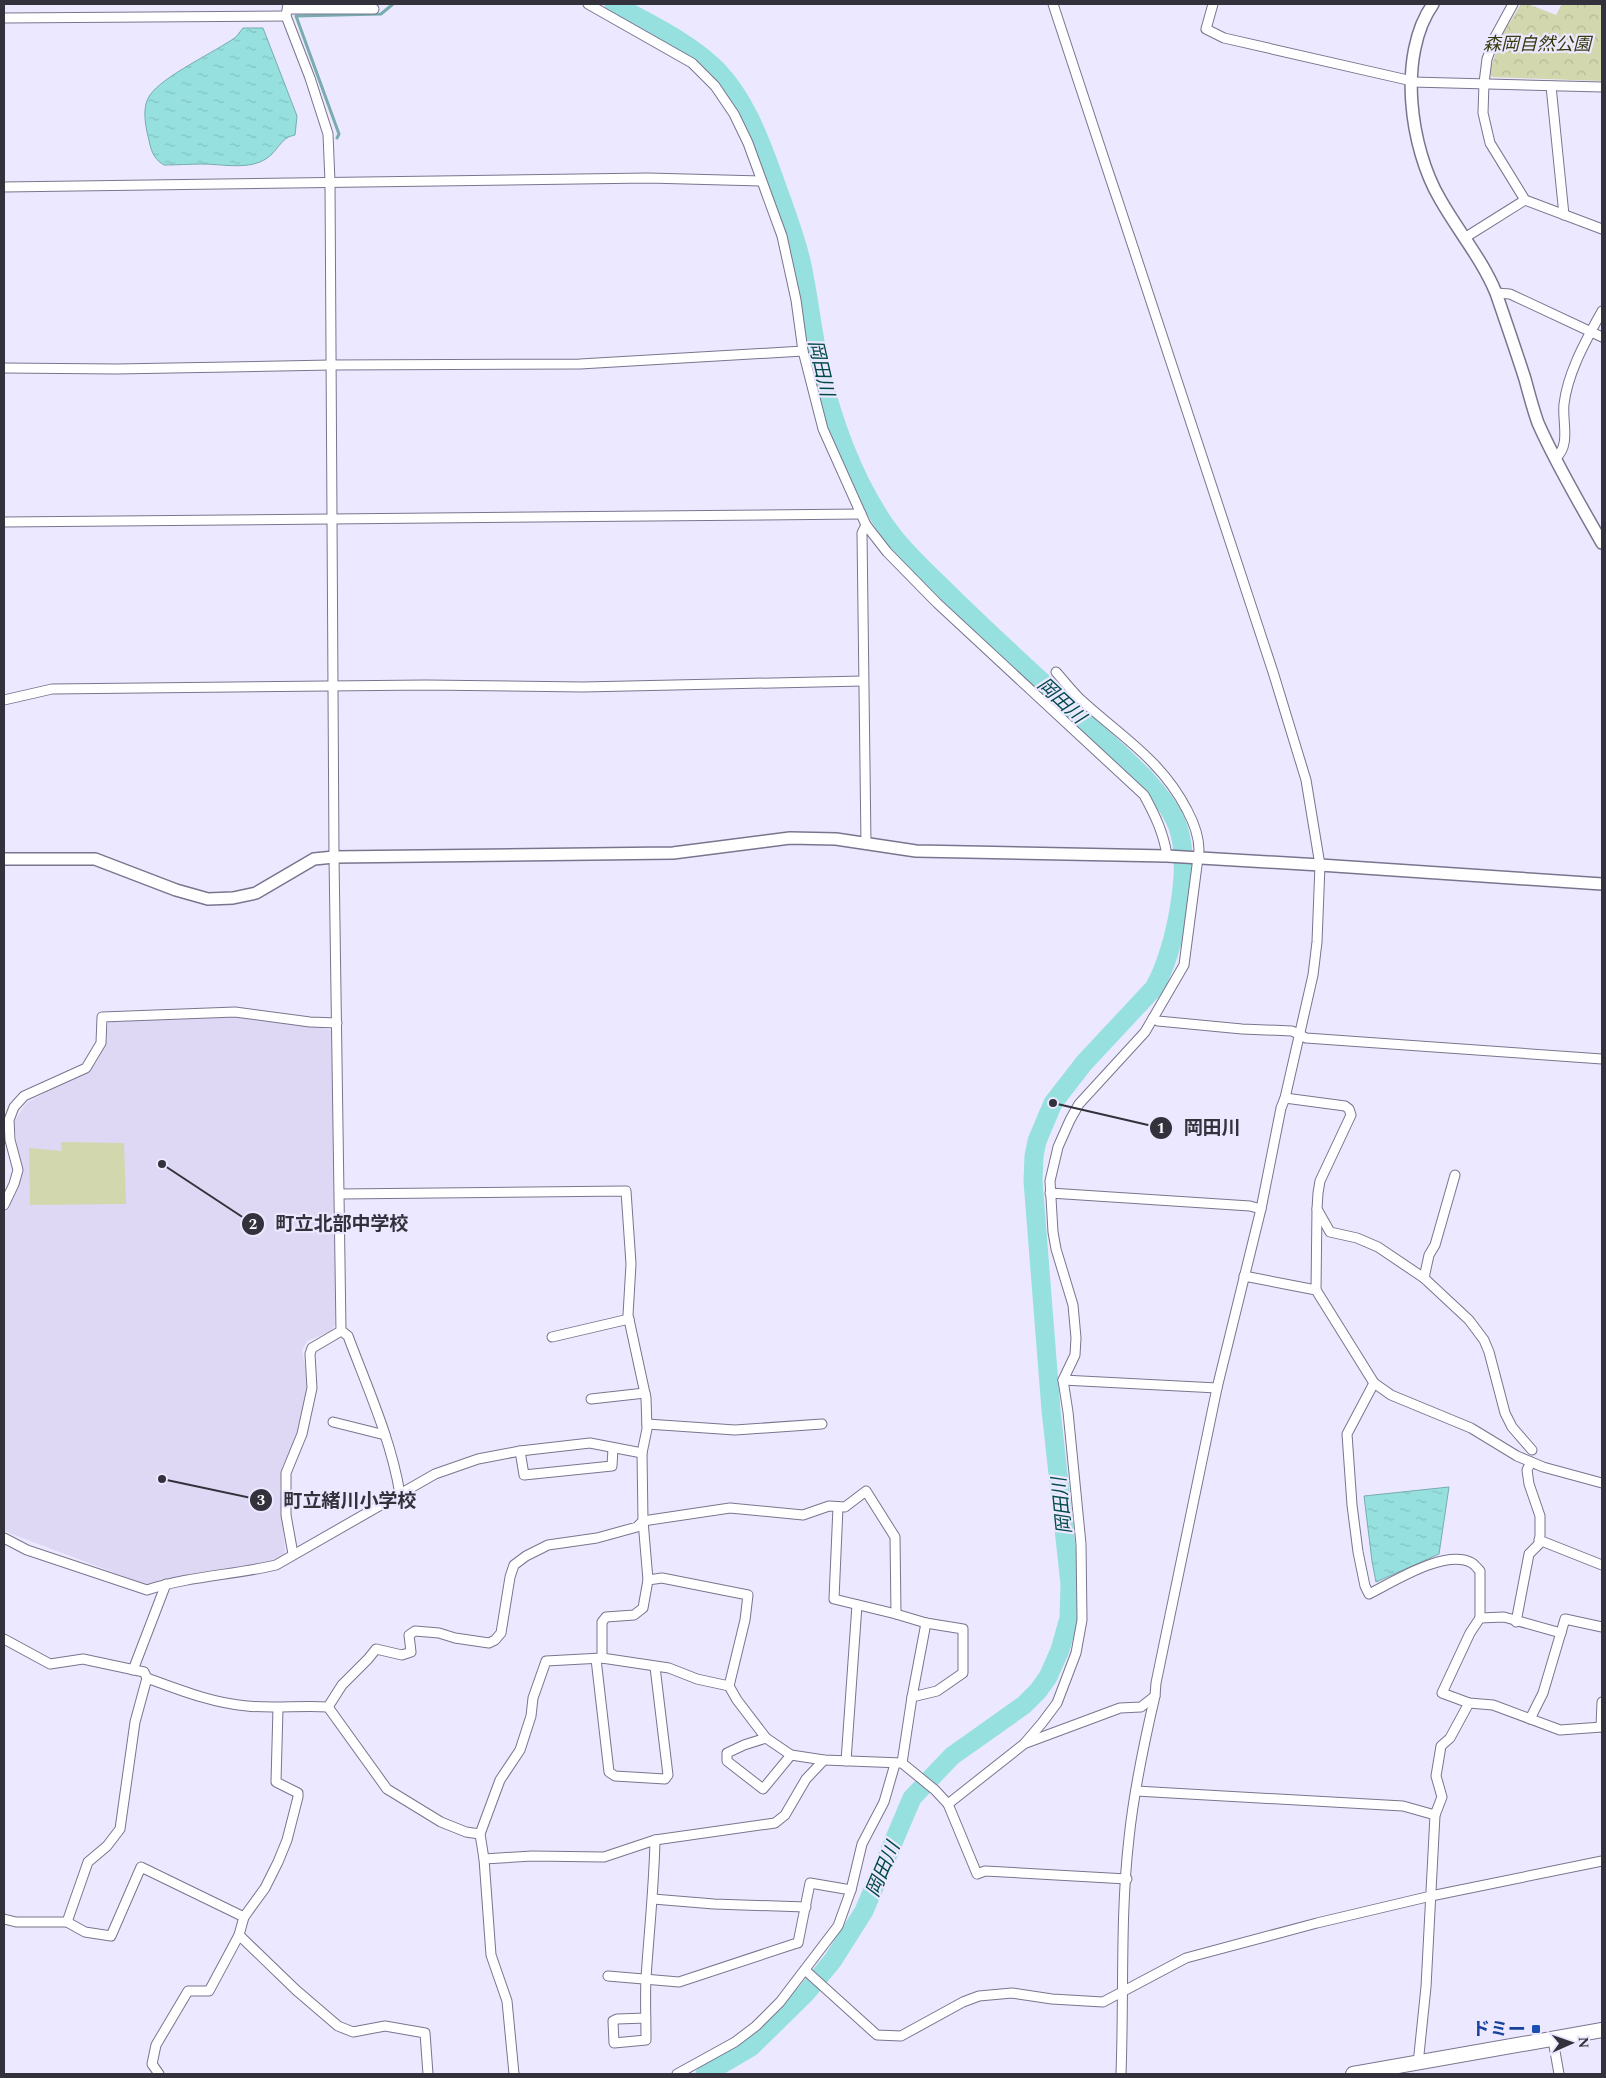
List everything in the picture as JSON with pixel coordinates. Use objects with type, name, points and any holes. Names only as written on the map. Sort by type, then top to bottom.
[{"type":"main road","points":[[1360,2074],[1602,2030]]},
{"type":"street","points":[[588,4],[692,63],[715,86],[734,114],[748,143],[782,236],[796,300],[803,351],[823,429],[866,525],[887,552],[937,603],[1144,795],[1156,816],[1165,842],[1167,856]]},
{"type":"street","points":[[1053,4],[1273,672],[1306,780],[1320,864],[1313,975],[1282,1108],[1261,1210],[1217,1388],[1137,1776],[1126,1879],[1121,2074]]},
{"type":"street","points":[[1213,4],[1206,29],[1224,38],[1412,82],[1602,88]]},
{"type":"street","points":[[1433,4],[1420,30],[1414,51],[1412,82],[1414,123],[1426,173],[1440,200],[1466,237],[1496,293],[1538,422],[1570,488],[1602,543]]},
{"type":"street","points":[[1512,4],[1495,37],[1487,59],[1483,113],[1490,143],[1524,200],[1602,229]]},
{"type":"street","points":[[4,18],[374,8]]},
{"type":"street","points":[[288,10],[328,134],[330,182],[334,857],[341,1331],[312,1348],[310,1354],[312,1388],[302,1434],[286,1473],[286,1515],[293,1554]]},
{"type":"street","points":[[1551,86],[1564,215]]},
{"type":"street","points":[[4,187],[648,178],[762,181]]},
{"type":"street","points":[[1466,237],[1524,200]]},
{"type":"street","points":[[1496,293],[1510,294],[1602,337]]},
{"type":"street","points":[[1556,458],[1563,452],[1565,444],[1564,405],[1566,391],[1591,331],[1602,311]]},
{"type":"street","points":[[4,368],[116,369],[331,365],[590,364],[803,351]]},
{"type":"street","points":[[4,522],[861,514]]},
{"type":"street","points":[[866,525],[862,533],[866,844]]},
{"type":"street","points":[[948,1804],[1024,1744],[1042,1724],[1057,1703],[1076,1653],[1082,1620],[1081,1544],[1063,1380],[1075,1355],[1076,1338],[1073,1305],[1052,1232],[1050,1181],[1053,1165],[1070,1120],[1088,1093],[1135,1044],[1153,1018],[1184,964],[1190,928],[1199,839],[1193,822],[1169,780],[1153,761],[1079,698],[1056,672]]},
{"type":"street","points":[[4,700],[52,689],[334,686],[583,687],[863,681]]},
{"type":"street","points":[[4,859],[95,859],[176,890],[208,899],[233,898],[256,893],[314,859],[334,857],[673,853],[790,838],[836,838],[916,851],[1167,856],[1320,864],[1602,884]]},
{"type":"street","points":[[4,1205],[18,1170],[10,1140],[9,1120],[14,1107],[24,1096],[86,1068],[101,1043],[102,1017],[235,1012],[310,1022],[337,1023]]},
{"type":"street","points":[[1153,1018],[1242,1029],[1292,1031],[1306,1038],[1602,1059]]},
{"type":"street","points":[[1285,1098],[1345,1106],[1351,1115],[1320,1181],[1317,1208],[1316,1290],[1374,1383],[1391,1395],[1471,1428],[1517,1456],[1602,1483]]},
{"type":"street","points":[[1424,1278],[1427,1260],[1436,1245],[1455,1175]]},
{"type":"street","points":[[340,1194],[626,1191],[631,1264],[629,1319],[645,1393],[647,1424],[642,1453],[643,1522],[648,1580],[643,1608],[634,1616],[606,1618],[602,1622],[599,1658],[609,1772],[615,1776],[665,1779],[668,1775],[654,1667]]},
{"type":"street","points":[[1050,1193],[1250,1206],[1261,1210]]},
{"type":"street","points":[[1317,1208],[1330,1232],[1366,1241],[1424,1278],[1458,1308],[1484,1340],[1505,1413],[1512,1427],[1532,1450]]},
{"type":"street","points":[[1244,1276],[1316,1290]]},
{"type":"street","points":[[552,1337],[629,1319]]},
{"type":"street","points":[[343,1332],[348,1336],[385,1435],[396,1470],[400,1494]]},
{"type":"street","points":[[1063,1380],[1217,1388]]},
{"type":"street","points":[[1374,1383],[1347,1434],[1352,1505],[1365,1586],[1369,1594],[1421,1568],[1444,1560],[1462,1560],[1473,1563],[1480,1571],[1480,1618],[1470,1634],[1442,1693],[1469,1703],[1493,1705],[1560,1730],[1601,1727],[1602,1702]]},
{"type":"street","points":[[591,1399],[645,1393]]},
{"type":"street","points":[[333,1422],[385,1435]]},
{"type":"street","points":[[647,1424],[735,1430],[822,1424]]},
{"type":"street","points":[[4,1538],[27,1550],[147,1590],[166,1584],[276,1565],[435,1474],[478,1459],[520,1451],[590,1443],[642,1453]]},
{"type":"street","points":[[520,1451],[524,1475],[612,1466],[613,1448]]},
{"type":"street","points":[[1516,1622],[1530,1554],[1539,1540],[1540,1516],[1529,1484],[1527,1470],[1531,1462]]},
{"type":"street","points":[[328,1706],[342,1685],[376,1649],[402,1655],[412,1652],[410,1635],[415,1631],[439,1633],[455,1638],[489,1643],[495,1640],[501,1633],[510,1577],[514,1565],[526,1556],[548,1545],[597,1538],[637,1527],[643,1522],[730,1508],[803,1515],[829,1506],[845,1507],[866,1491],[895,1538],[896,1614]]},
{"type":"street","points":[[838,1508],[834,1600],[857,1604],[926,1623],[963,1629],[964,1673],[937,1691],[912,1698]]},
{"type":"street","points":[[1539,1540],[1602,1565]]},
{"type":"street","points":[[648,1580],[662,1578],[748,1595],[745,1620],[729,1686],[736,1700],[766,1738],[791,1755],[824,1760],[899,1764],[911,1771],[935,1790],[948,1804],[977,1874],[985,1871],[1126,1879]]},
{"type":"street","points":[[133,1670],[166,1584]]},
{"type":"street","points":[[846,1761],[857,1604]]},
{"type":"street","points":[[1480,1618],[1504,1617],[1516,1622],[1561,1633]]},
{"type":"street","points":[[1530,1719],[1543,1693],[1565,1619],[1602,1627]]},
{"type":"street","points":[[677,2074],[735,2042],[756,2026],[780,2002],[838,1926],[851,1890],[862,1844],[884,1802],[899,1764],[926,1623]]},
{"type":"street","points":[[4,1639],[50,1664],[83,1659],[144,1672],[147,1678],[135,1722],[120,1829],[107,1846],[88,1862],[67,1922]]},
{"type":"street","points":[[514,2074],[507,2001],[491,1955],[484,1859],[480,1834],[500,1780],[520,1750],[531,1716],[533,1698],[546,1661],[599,1658],[669,1668],[698,1679],[729,1686]]},
{"type":"street","points":[[147,1678],[218,1702],[278,1708],[305,1705],[328,1706]]},
{"type":"street","points":[[1024,1744],[1120,1708],[1141,1707],[1155,1696]]},
{"type":"street","points":[[1418,2064],[1426,1987],[1435,1815],[1442,1797],[1436,1776],[1442,1746],[1450,1738],[1469,1703]]},
{"type":"street","points":[[328,1706],[388,1789],[441,1822],[466,1832],[480,1834]]},
{"type":"street","points":[[159,2074],[152,2064],[156,2044],[188,1991],[209,1991],[239,1935],[244,1917],[265,1888],[287,1840],[298,1793],[276,1782],[278,1708]]},
{"type":"street","points":[[766,1738],[744,1744],[727,1753],[727,1761],[763,1789],[791,1755]]},
{"type":"street","points":[[484,1859],[532,1856],[604,1857],[655,1840],[775,1823],[785,1815],[806,1779],[824,1760]]},
{"type":"street","points":[[1136,1791],[1403,1806],[1435,1815]]},
{"type":"street","points":[[646,2018],[617,2018],[613,2021],[614,2043],[646,2040],[646,2018],[646,1980],[653,1899],[655,1840]]},
{"type":"street","points":[[805,1970],[877,2034],[900,2036],[963,2002],[979,1996],[1012,1993],[1052,2000],[1104,2002],[1186,1958],[1317,1923],[1431,1896],[1602,1861]]},
{"type":"street","points":[[4,1918],[16,1922],[67,1922],[86,1932],[111,1936],[141,1867],[244,1917]]},
{"type":"street","points":[[608,1976],[680,1982],[798,1943],[810,1882],[851,1890]]},
{"type":"street","points":[[653,1899],[714,1904],[806,1907]]},
{"type":"street","points":[[239,1935],[296,1990],[338,2026],[353,2032],[385,2026],[425,2033],[428,2074]]},
{"type":"street","points":[[1553,2040],[1559,2074]]},
{"type":"shaded area","points":[[238,1017],[308,1025],[331,1030],[335,1197],[335,1325],[331,1331],[307,1341],[302,1350],[309,1388],[298,1434],[282,1467],[280,1489],[285,1552],[278,1560],[273,1562],[207,1575],[163,1579],[147,1585],[4,1531],[4,1216],[21,1173],[14,1122],[26,1103],[89,1070],[96,1063],[106,1045],[108,1022]]},
{"type":"green space","name":"森岡自然公園","points":[[1521,4],[1528,4],[1556,15],[1562,4],[1602,4],[1602,81],[1492,77],[1489,73],[1502,35]]},
{"type":"green space","points":[[61,1142],[124,1143],[126,1204],[30,1205],[29,1148],[62,1151]]},
{"type":"water","points":[[243,28],[263,28],[297,116],[295,135],[285,139],[266,159],[253,164],[239,166],[202,164],[164,165],[157,159],[150,145],[145,121],[147,99],[166,80],[236,37]]},
{"type":"water","points":[[1449,1487],[1439,1554],[1376,1582],[1364,1496]]},
{"type":"waterway","points":[[337,138],[339,134],[296,16],[381,14],[393,4]]},
{"type":"waterway","name":"岡田川","points":[[614,4],[668,34],[706,60],[727,81],[750,118],[767,159],[798,250],[820,367],[836,425],[859,481],[879,516],[895,538],[922,568],[1144,777],[1172,813],[1182,844],[1183,864],[1182,886],[1175,932],[1162,972],[1154,988],[1084,1063],[1053,1103],[1037,1141],[1034,1156],[1033,1181],[1051,1410],[1070,1584],[1069,1618],[1060,1650],[1048,1677],[1038,1691],[1024,1705],[952,1756],[912,1798],[864,1911],[833,1960],[806,1993],[751,2047],[705,2074]]},
{"type":"place","name":"岡田川","points":[[1053,1103]]},
{"type":"place","name":"町立北部中学校","points":[[162,1164]]},
{"type":"place","name":"町立緒川小学校","points":[[162,1479]]},
{"type":"place","name":"ドミー","points":[[1536,2029]]}]
